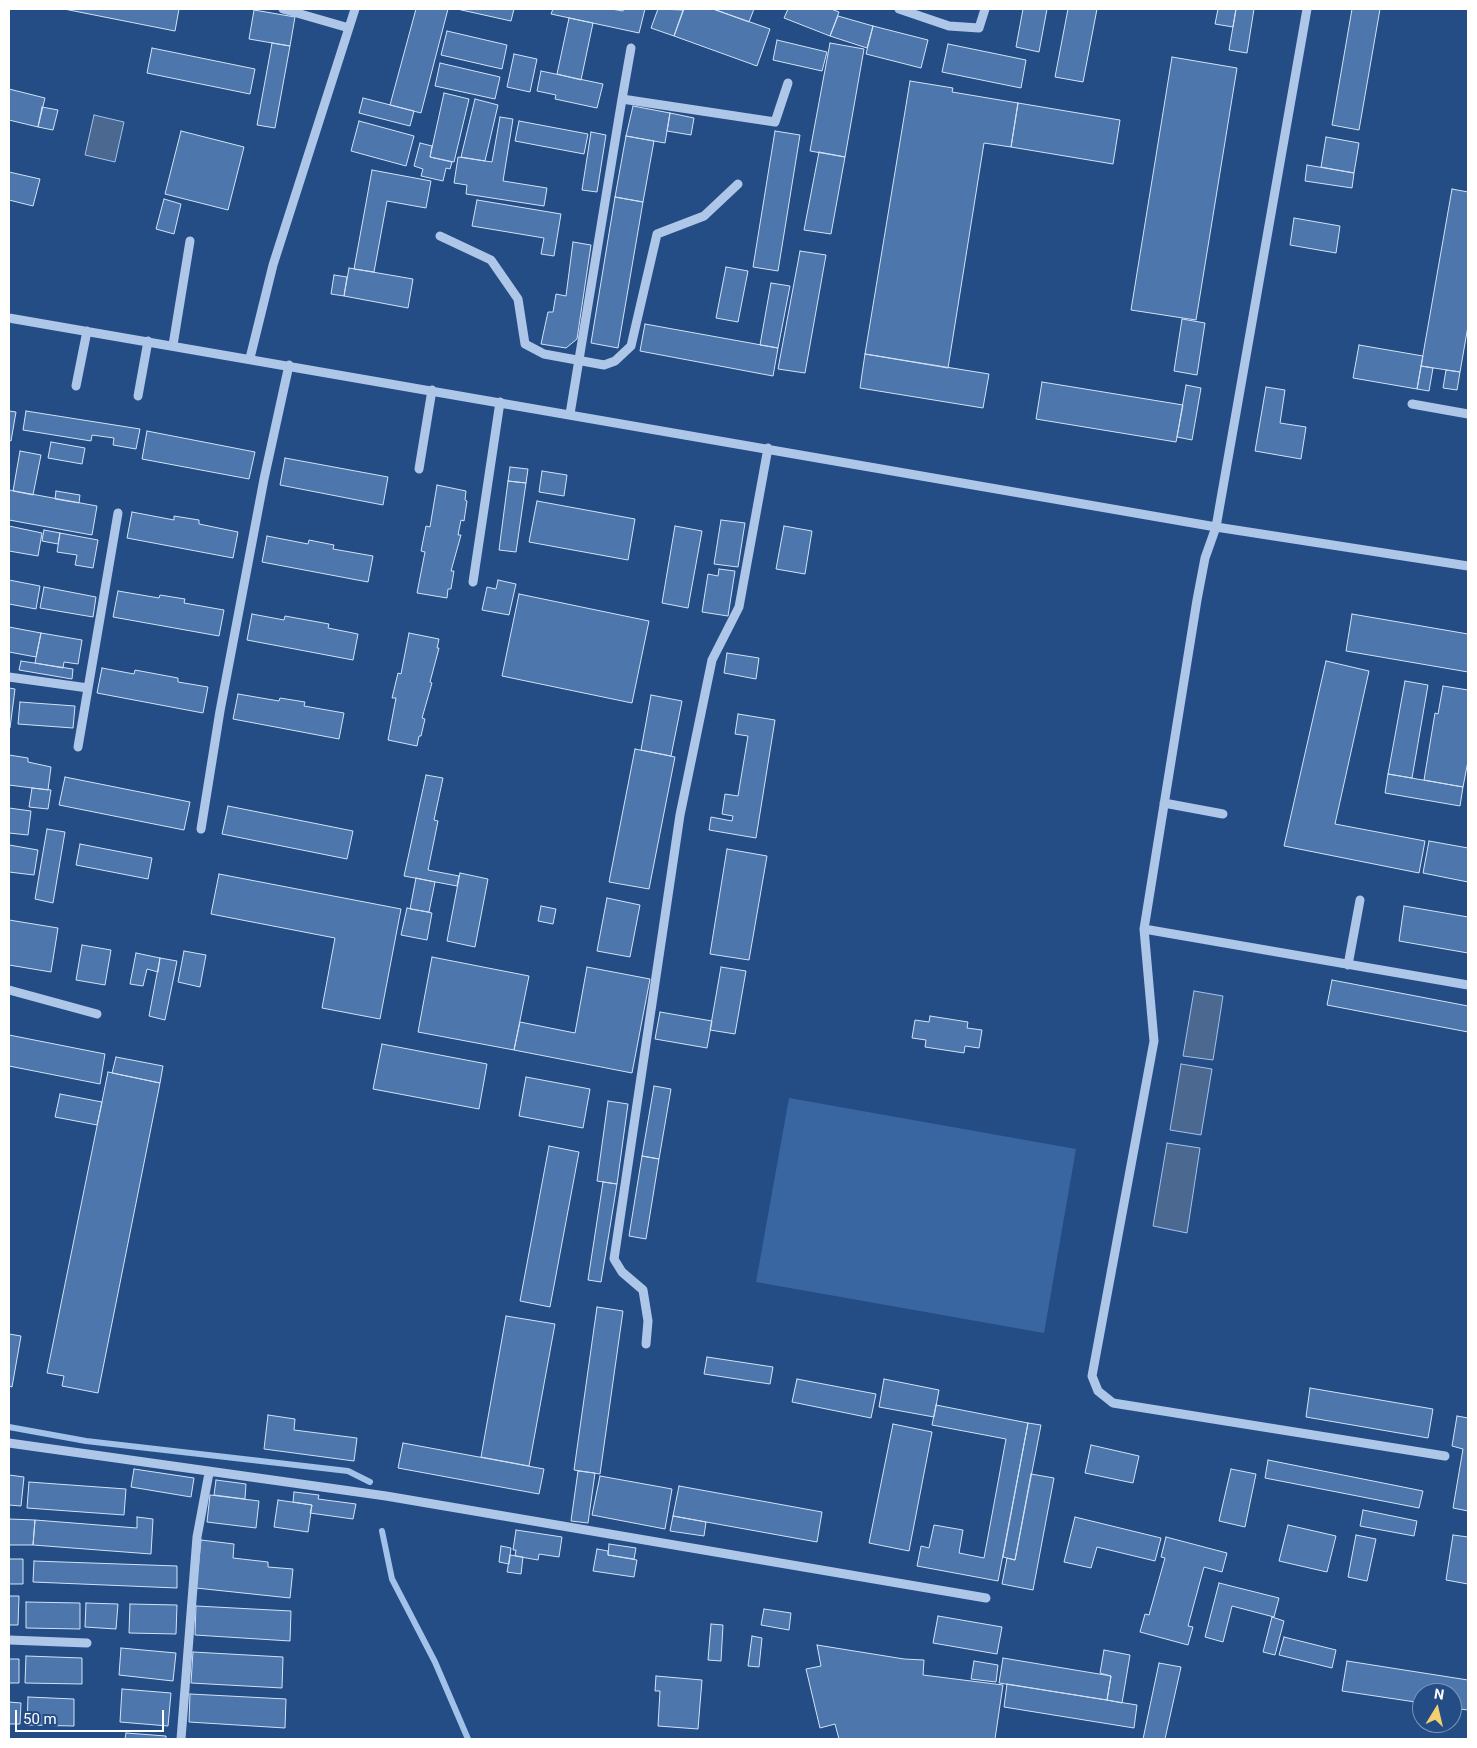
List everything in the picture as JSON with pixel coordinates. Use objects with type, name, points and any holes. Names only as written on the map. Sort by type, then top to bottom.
[{"type":"street","points":[[283,9],[349,28]]},
{"type":"street","points":[[250,358],[273,265],[355,9]]},
{"type":"street","points":[[899,9],[949,26],[979,28],[985,9]]},
{"type":"street","points":[[1307,9],[1216,527],[1205,558],[1197,600],[1144,929],[1154,1041],[1092,1376],[1098,1391],[1113,1403],[1445,1456]]},
{"type":"street","points":[[570,414],[631,48]]},
{"type":"street","points":[[623,95],[669,106],[775,122],[788,83]]},
{"type":"street","points":[[440,236],[491,260],[518,299],[525,344],[544,354],[579,362],[604,365],[615,362],[631,346],[657,234],[704,216],[738,184]]},
{"type":"street","points":[[173,345],[190,241]]},
{"type":"street","points":[[9,318],[250,358],[1216,527],[1468,566]]},
{"type":"street","points":[[76,386],[87,331]]},
{"type":"street","points":[[138,396],[148,341]]},
{"type":"street","points":[[201,829],[220,710],[264,479],[289,365]]},
{"type":"street","points":[[419,469],[432,390]]},
{"type":"street","points":[[473,582],[500,402]]},
{"type":"street","points":[[1412,404],[1468,414]]},
{"type":"street","points":[[646,1344],[648,1321],[643,1290],[622,1272],[614,1259],[680,815],[712,660],[739,607],[768,448]]},
{"type":"street","points":[[78,747],[118,513]]},
{"type":"street","points":[[9,678],[88,688]]},
{"type":"street","points":[[1164,803],[1223,814]]},
{"type":"street","points":[[1348,965],[1360,900]]},
{"type":"street","points":[[1144,929],[1468,985]]},
{"type":"street","points":[[9,990],[97,1014]]},
{"type":"street","points":[[9,1443],[209,1473],[386,1496],[986,1598]]},
{"type":"street","points":[[181,1739],[197,1537],[209,1473]]},
{"type":"street","points":[[9,1640],[86,1643]]},
{"type":"shaded area","points":[[94,115],[124,122],[115,162],[85,155]]},
{"type":"shaded area","points":[[1194,991],[1223,996],[1213,1060],[1183,1056]]},
{"type":"shaded area","points":[[1181,1064],[1212,1069],[1201,1135],[1170,1130]]},
{"type":"shaded area","points":[[789,1098],[1076,1149],[1044,1333],[756,1282]]},
{"type":"shaded area","points":[[1167,1143],[1200,1148],[1187,1233],[1153,1226]]},
{"type":"building","points":[[64,9],[179,9],[175,31]]},
{"type":"building","points":[[416,9],[448,9],[421,113],[390,105]]},
{"type":"building","points":[[457,9],[514,9],[511,21]]},
{"type":"building","points":[[553,9],[611,9],[623,11],[624,9],[645,9],[639,33],[551,14]]},
{"type":"building","points":[[658,9],[683,10],[674,36],[651,28]]},
{"type":"building","points":[[684,9],[713,9],[770,29],[757,66],[674,36]]},
{"type":"building","points":[[713,9],[754,9],[749,22]]},
{"type":"building","points":[[788,9],[831,9],[839,12],[830,36],[784,18]]},
{"type":"building","points":[[1023,9],[1047,9],[1039,52],[1016,47]]},
{"type":"building","points":[[1068,9],[1097,9],[1083,82],[1055,77]]},
{"type":"building","points":[[1218,9],[1236,9],[1233,27],[1215,24]]},
{"type":"building","points":[[1236,9],[1254,9],[1247,53],[1229,50]]},
{"type":"building","points":[[1352,9],[1380,9],[1359,130],[1332,125]]},
{"type":"building","points":[[254,10],[295,17],[290,46],[249,39]]},
{"type":"building","points":[[838,16],[873,26],[867,48],[830,36]]},
{"type":"building","points":[[569,18],[593,23],[581,80],[557,74]]},
{"type":"building","points":[[873,26],[928,40],[921,68],[866,54]]},
{"type":"building","points":[[447,31],[507,45],[502,69],[441,55]]},
{"type":"building","points":[[777,40],[827,52],[822,71],[773,60]]},
{"type":"building","points":[[272,43],[290,46],[275,128],[257,125]]},
{"type":"building","points":[[830,43],[864,49],[845,157],[810,151]]},
{"type":"building","points":[[948,44],[1026,60],[1021,88],[942,72]]},
{"type":"building","points":[[152,48],[255,69],[250,94],[147,73]]},
{"type":"building","points":[[514,54],[537,59],[530,92],[507,87]]},
{"type":"building","points":[[1172,57],[1237,68],[1196,320],[1131,310]]},
{"type":"building","points":[[440,63],[500,77],[495,99],[435,86]]},
{"type":"building","points":[[541,71],[603,84],[597,108],[555,99],[556,95],[537,91]]},
{"type":"building","points":[[910,81],[953,88],[952,92],[1018,103],[1011,147],[984,143],[948,368],[865,354]]},
{"type":"building","points":[[9,89],[45,98],[38,127],[9,120]]},
{"type":"building","points":[[444,93],[469,99],[454,162],[430,157]]},
{"type":"building","points":[[363,98],[414,111],[410,126],[359,113]]},
{"type":"building","points":[[475,99],[498,105],[485,161],[461,157]]},
{"type":"building","points":[[1018,103],[1120,120],[1113,164],[1011,147]]},
{"type":"building","points":[[633,106],[670,113],[665,143],[626,136]]},
{"type":"building","points":[[42,107],[58,110],[53,130],[38,127]]},
{"type":"building","points":[[670,113],[694,118],[691,135],[667,131]]},
{"type":"building","points":[[500,117],[513,119],[503,181],[547,188],[544,206],[466,194],[467,185],[454,183],[458,157],[492,162]]},
{"type":"building","points":[[359,121],[414,136],[406,166],[351,151]]},
{"type":"building","points":[[519,121],[588,134],[584,154],[515,141]]},
{"type":"building","points":[[181,131],[244,147],[228,210],[165,194]]},
{"type":"building","points":[[775,131],[800,135],[778,271],[753,267]]},
{"type":"building","points":[[591,132],[606,135],[597,192],[582,190]]},
{"type":"building","points":[[626,136],[654,141],[643,202],[615,197]]},
{"type":"building","points":[[1326,137],[1359,143],[1354,173],[1321,167]]},
{"type":"building","points":[[420,143],[432,146],[430,157],[452,162],[450,169],[446,168],[443,181],[421,176],[423,169],[414,166]]},
{"type":"building","points":[[819,152],[845,157],[831,234],[804,230]]},
{"type":"building","points":[[1307,165],[1354,173],[1352,188],[1305,181]]},
{"type":"building","points":[[372,170],[431,181],[426,208],[387,201],[374,272],[354,269]]},
{"type":"building","points":[[9,172],[40,179],[33,206],[9,200]]},
{"type":"building","points":[[1452,189],[1468,192],[1468,326],[1460,372],[1421,366]]},
{"type":"building","points":[[615,197],[643,202],[618,348],[591,343]]},
{"type":"building","points":[[164,199],[181,204],[174,234],[156,229]]},
{"type":"building","points":[[477,200],[561,214],[554,256],[541,254],[544,238],[472,226]]},
{"type":"building","points":[[1294,218],[1340,226],[1336,253],[1290,245]]},
{"type":"building","points":[[573,242],[591,245],[577,339],[566,348],[541,344],[548,312],[553,312],[556,294],[566,296]]},
{"type":"building","points":[[800,251],[826,255],[805,373],[778,369]]},
{"type":"building","points":[[726,267],[748,271],[738,322],[716,318]]},
{"type":"building","points":[[349,268],[413,279],[408,308],[344,296]]},
{"type":"building","points":[[334,275],[347,277],[344,296],[331,294]]},
{"type":"building","points":[[771,283],[790,286],[778,348],[760,345]]},
{"type":"building","points":[[1182,319],[1205,323],[1197,375],[1174,371]]},
{"type":"building","points":[[645,324],[778,348],[773,376],[640,351]]},
{"type":"building","points":[[1359,345],[1423,356],[1417,389],[1353,378]]},
{"type":"building","points":[[865,354],[989,374],[983,408],[860,388]]},
{"type":"building","points":[[1421,366],[1433,368],[1429,391],[1417,389]]},
{"type":"building","points":[[1446,370],[1460,372],[1457,390],[1443,388]]},
{"type":"building","points":[[1042,382],[1183,405],[1176,442],[1036,419]]},
{"type":"building","points":[[1186,385],[1201,388],[1192,440],[1177,437]]},
{"type":"building","points":[[1266,387],[1285,390],[1280,423],[1306,427],[1301,459],[1255,451]]},
{"type":"building","points":[[9,411],[16,412],[11,441],[9,440]]},
{"type":"building","points":[[26,411],[140,429],[136,449],[113,445],[114,438],[92,435],[91,441],[23,430]]},
{"type":"building","points":[[147,431],[255,452],[249,479],[142,459]]},
{"type":"building","points":[[51,442],[85,448],[82,464],[48,458]]},
{"type":"building","points":[[20,451],[41,455],[33,495],[13,491]]},
{"type":"building","points":[[285,458],[388,477],[383,505],[280,485]]},
{"type":"building","points":[[510,467],[528,469],[526,483],[508,481]]},
{"type":"building","points":[[542,471],[567,475],[564,496],[539,492]]},
{"type":"building","points":[[508,481],[526,483],[516,552],[499,550]]},
{"type":"building","points":[[437,485],[466,491],[465,500],[467,501],[464,521],[461,520],[458,535],[461,535],[451,571],[454,571],[451,589],[448,589],[447,598],[417,593],[425,552],[421,551],[426,526],[430,527]]},
{"type":"building","points":[[9,490],[97,506],[92,535],[9,520]]},
{"type":"building","points":[[56,491],[80,495],[79,503],[55,499]]},
{"type":"building","points":[[537,501],[635,519],[628,560],[529,542]]},
{"type":"building","points":[[132,512],[174,520],[174,516],[199,520],[199,524],[238,532],[233,558],[127,538]]},
{"type":"building","points":[[721,520],[745,523],[738,567],[714,564]]},
{"type":"building","points":[[9,526],[42,533],[38,556],[9,551]]},
{"type":"building","points":[[675,526],[702,531],[688,608],[662,603]]},
{"type":"building","points":[[784,526],[812,531],[805,574],[776,569]]},
{"type":"building","points":[[44,530],[60,533],[58,544],[42,541]]},
{"type":"building","points":[[60,533],[98,540],[93,568],[75,565],[77,555],[57,552]]},
{"type":"building","points":[[267,536],[308,544],[309,540],[334,545],[333,549],[373,556],[368,582],[262,562]]},
{"type":"building","points":[[719,569],[735,571],[728,616],[702,612],[708,574],[718,576]]},
{"type":"building","points":[[9,580],[40,586],[36,609],[9,604]]},
{"type":"building","points":[[498,580],[516,584],[509,615],[482,610],[487,587],[496,589]]},
{"type":"building","points":[[44,587],[96,597],[93,617],[40,608]]},
{"type":"building","points":[[118,591],[159,598],[160,595],[185,599],[184,603],[224,610],[219,636],[113,617]]},
{"type":"building","points":[[519,594],[649,621],[632,703],[502,676]]},
{"type":"building","points":[[252,614],[284,620],[285,616],[329,624],[328,628],[358,634],[353,660],[247,640]]},
{"type":"building","points":[[1352,614],[1468,634],[1468,672],[1346,651]]},
{"type":"building","points":[[9,627],[41,633],[36,657],[9,652]]},
{"type":"building","points":[[41,633],[82,640],[78,664],[64,662],[63,668],[35,663]]},
{"type":"building","points":[[409,633],[439,639],[437,648],[439,648],[430,682],[432,683],[422,718],[425,719],[417,746],[388,740],[396,698],[392,698],[398,673],[401,674]]},
{"type":"building","points":[[727,653],[759,658],[756,679],[724,673]]},
{"type":"building","points":[[21,661],[73,669],[72,679],[19,670]]},
{"type":"building","points":[[1326,661],[1369,671],[1335,824],[1425,841],[1419,873],[1284,846]]},
{"type":"building","points":[[102,668],[134,674],[135,670],[178,678],[178,682],[208,687],[203,713],[97,693]]},
{"type":"building","points":[[1405,681],[1428,685],[1412,778],[1388,774]]},
{"type":"building","points":[[1443,686],[1468,690],[1468,761],[1463,787],[1424,780],[1435,713],[1438,714]]},
{"type":"building","points":[[9,688],[15,689],[10,728],[9,728]]},
{"type":"building","points":[[238,694],[279,701],[280,698],[305,702],[304,706],[344,713],[339,739],[233,719]]},
{"type":"building","points":[[651,695],[682,701],[671,756],[641,750]]},
{"type":"building","points":[[20,702],[75,706],[73,728],[18,724]]},
{"type":"building","points":[[738,714],[775,720],[756,838],[709,830],[711,817],[732,821],[733,816],[722,814],[725,794],[738,796],[748,736],[735,734]]},
{"type":"building","points":[[635,749],[675,757],[649,889],[609,882]]},
{"type":"building","points":[[9,755],[28,758],[28,762],[51,767],[48,790],[9,785]]},
{"type":"building","points":[[1388,774],[1463,787],[1460,806],[1385,793]]},
{"type":"building","points":[[426,775],[443,778],[434,820],[438,821],[428,870],[459,876],[457,886],[404,876]]},
{"type":"building","points":[[65,777],[190,802],[184,830],[59,805]]},
{"type":"building","points":[[32,788],[51,790],[48,809],[29,807]]},
{"type":"building","points":[[228,806],[353,831],[347,859],[222,834]]},
{"type":"building","points":[[9,808],[31,811],[28,835],[9,833]]},
{"type":"building","points":[[47,829],[65,832],[53,903],[35,899]]},
{"type":"building","points":[[1429,841],[1468,848],[1468,882],[1423,873]]},
{"type":"building","points":[[80,844],[152,858],[148,879],[76,865]]},
{"type":"building","points":[[9,845],[38,850],[34,875],[9,872]]},
{"type":"building","points":[[727,849],[767,856],[749,960],[710,954]]},
{"type":"building","points":[[460,873],[488,879],[475,947],[447,941]]},
{"type":"building","points":[[219,874],[401,909],[380,1019],[322,1008],[335,938],[211,914]]},
{"type":"building","points":[[416,878],[435,882],[429,912],[410,909]]},
{"type":"building","points":[[607,898],[640,905],[630,957],[597,951]]},
{"type":"building","points":[[541,906],[556,909],[553,924],[538,921]]},
{"type":"building","points":[[1404,906],[1468,917],[1468,953],[1399,941]]},
{"type":"building","points":[[407,908],[432,913],[427,940],[401,935]]},
{"type":"building","points":[[9,920],[58,928],[51,972],[9,965]]},
{"type":"building","points":[[82,945],[111,950],[105,985],[76,980]]},
{"type":"building","points":[[184,951],[206,955],[200,987],[178,982]]},
{"type":"building","points":[[136,953],[160,958],[158,972],[147,969],[143,986],[130,984]]},
{"type":"building","points":[[432,957],[529,976],[514,1050],[418,1032]]},
{"type":"building","points":[[160,958],[177,961],[165,1020],[149,1016]]},
{"type":"building","points":[[587,967],[650,979],[632,1073],[514,1050],[520,1022],[575,1033]]},
{"type":"building","points":[[721,967],[746,971],[735,1034],[710,1030]]},
{"type":"building","points":[[1332,980],[1468,1006],[1468,1032],[1327,1005]]},
{"type":"building","points":[[660,1012],[712,1021],[707,1048],[655,1039]]},
{"type":"building","points":[[930,1016],[968,1022],[967,1028],[982,1030],[979,1048],[965,1046],[964,1053],[925,1047],[926,1040],[912,1038],[915,1020],[929,1022]]},
{"type":"building","points":[[9,1035],[105,1054],[100,1084],[9,1066]]},
{"type":"building","points":[[382,1044],[487,1064],[479,1109],[373,1089]]},
{"type":"building","points":[[116,1057],[163,1066],[160,1083],[112,1073]]},
{"type":"building","points":[[108,1072],[160,1083],[98,1393],[62,1386],[64,1376],[47,1373]]},
{"type":"building","points":[[526,1077],[590,1089],[583,1128],[519,1116]]},
{"type":"building","points":[[654,1086],[671,1089],[659,1159],[642,1156]]},
{"type":"building","points":[[60,1094],[102,1102],[97,1125],[55,1117]]},
{"type":"building","points":[[608,1101],[628,1104],[617,1184],[597,1181]]},
{"type":"building","points":[[549,1146],[579,1152],[550,1307],[520,1301]]},
{"type":"building","points":[[642,1156],[659,1159],[646,1239],[629,1236]]},
{"type":"building","points":[[603,1182],[617,1184],[601,1282],[588,1280]]},
{"type":"building","points":[[597,1307],[623,1311],[600,1474],[574,1470]]},
{"type":"building","points":[[506,1316],[555,1324],[529,1466],[481,1457]]},
{"type":"building","points":[[9,1334],[21,1336],[12,1387],[9,1386]]},
{"type":"building","points":[[707,1357],[773,1367],[770,1384],[704,1374]]},
{"type":"building","points":[[797,1379],[876,1394],[871,1418],[792,1402]]},
{"type":"building","points":[[884,1379],[939,1390],[934,1417],[879,1407]]},
{"type":"building","points":[[1310,1388],[1433,1409],[1428,1438],[1306,1417]]},
{"type":"building","points":[[936,1405],[1028,1423],[998,1581],[917,1566],[921,1546],[929,1548],[934,1525],[963,1530],[959,1553],[984,1558],[1006,1439],[932,1425]]},
{"type":"building","points":[[268,1415],[295,1419],[294,1430],[357,1438],[354,1461],[264,1449]]},
{"type":"building","points":[[1457,1416],[1468,1418],[1468,1511],[1453,1508],[1463,1449],[1452,1446]]},
{"type":"building","points":[[1028,1423],[1041,1425],[1015,1560],[1003,1557]]},
{"type":"building","points":[[893,1424],[932,1432],[909,1551],[869,1543]]},
{"type":"building","points":[[403,1443],[544,1469],[539,1494],[398,1468]]},
{"type":"building","points":[[1091,1445],[1139,1456],[1133,1483],[1085,1473]]},
{"type":"building","points":[[1268,1460],[1423,1491],[1419,1508],[1265,1478]]},
{"type":"building","points":[[134,1469],[194,1478],[191,1497],[131,1487]]},
{"type":"building","points":[[1231,1469],[1256,1474],[1245,1527],[1219,1521]]},
{"type":"building","points":[[578,1471],[595,1473],[588,1523],[571,1521]]},
{"type":"building","points":[[1031,1474],[1054,1478],[1033,1590],[1002,1584],[1007,1558],[1015,1560]]},
{"type":"building","points":[[9,1475],[24,1477],[21,1506],[9,1505]]},
{"type":"building","points":[[600,1476],[672,1489],[665,1529],[592,1515]]},
{"type":"building","points":[[216,1480],[246,1484],[245,1499],[214,1495]]},
{"type":"building","points":[[29,1482],[126,1489],[124,1515],[27,1508]]},
{"type":"building","points":[[679,1486],[822,1512],[817,1542],[673,1516]]},
{"type":"building","points":[[294,1492],[319,1495],[318,1499],[356,1504],[353,1519],[310,1513],[312,1505],[293,1502]]},
{"type":"building","points":[[210,1495],[259,1501],[256,1528],[207,1522]]},
{"type":"building","points":[[278,1500],[312,1505],[308,1532],[274,1527]]},
{"type":"building","points":[[1363,1510],[1417,1521],[1414,1536],[1360,1526]]},
{"type":"building","points":[[673,1516],[706,1522],[704,1536],[670,1531]]},
{"type":"building","points":[[137,1517],[153,1519],[151,1554],[33,1545],[35,1520],[137,1528]]},
{"type":"building","points":[[1075,1517],[1161,1538],[1155,1561],[1097,1547],[1091,1568],[1064,1562]]},
{"type":"building","points":[[9,1519],[35,1520],[33,1545],[9,1545]]},
{"type":"building","points":[[1288,1525],[1336,1536],[1327,1572],[1279,1561]]},
{"type":"building","points":[[516,1530],[562,1537],[559,1557],[539,1554],[538,1560],[515,1556],[516,1550],[513,1550]]},
{"type":"building","points":[[1356,1535],[1376,1539],[1367,1581],[1348,1577]]},
{"type":"building","points":[[1453,1535],[1468,1537],[1468,1584],[1446,1580]]},
{"type":"building","points":[[1166,1537],[1227,1553],[1222,1572],[1204,1567],[1188,1626],[1193,1627],[1188,1645],[1140,1632],[1145,1614],[1149,1615],[1165,1558],[1161,1557]]},
{"type":"building","points":[[201,1540],[234,1544],[233,1558],[268,1562],[268,1567],[293,1569],[290,1598],[196,1588]]},
{"type":"building","points":[[609,1544],[636,1548],[634,1559],[608,1555]]},
{"type":"building","points":[[501,1546],[511,1548],[509,1564],[499,1562]]},
{"type":"building","points":[[597,1549],[608,1551],[608,1555],[637,1560],[634,1577],[593,1571]]},
{"type":"building","points":[[510,1555],[523,1557],[521,1574],[507,1572]]},
{"type":"building","points":[[9,1559],[23,1559],[23,1584],[9,1584]]},
{"type":"building","points":[[34,1561],[177,1566],[177,1588],[33,1582]]},
{"type":"building","points":[[1219,1583],[1279,1598],[1274,1617],[1232,1606],[1223,1642],[1205,1637]]},
{"type":"building","points":[[9,1596],[19,1596],[18,1625],[9,1625]]},
{"type":"building","points":[[26,1602],[80,1603],[80,1629],[26,1628]]},
{"type":"building","points":[[86,1603],[118,1604],[116,1629],[85,1627]]},
{"type":"building","points":[[130,1604],[177,1605],[176,1634],[129,1633]]},
{"type":"building","points":[[196,1606],[291,1611],[290,1641],[195,1635]]},
{"type":"building","points":[[764,1609],[791,1613],[789,1630],[761,1625]]},
{"type":"building","points":[[938,1616],[1002,1627],[997,1654],[933,1643]]},
{"type":"building","points":[[1272,1617],[1284,1621],[1275,1655],[1263,1652]]},
{"type":"building","points":[[711,1624],[723,1625],[721,1661],[708,1660]]},
{"type":"building","points":[[752,1636],[762,1638],[759,1667],[748,1666]]},
{"type":"building","points":[[1284,1637],[1336,1650],[1332,1668],[1279,1655]]},
{"type":"building","points":[[817,1645],[904,1659],[924,1660],[923,1675],[1003,1685],[995,1739],[839,1739],[835,1724],[820,1728],[806,1669],[821,1666]]},
{"type":"building","points":[[121,1648],[176,1653],[173,1681],[119,1675]]},
{"type":"building","points":[[1104,1650],[1130,1655],[1122,1703],[1107,1700],[1111,1676],[1100,1673]]},
{"type":"building","points":[[193,1652],[283,1657],[282,1688],[191,1683]]},
{"type":"building","points":[[26,1656],[82,1658],[82,1684],[25,1683]]},
{"type":"building","points":[[1003,1658],[1111,1676],[1107,1700],[999,1683]]},
{"type":"building","points":[[9,1659],[19,1659],[19,1683],[9,1683]]},
{"type":"building","points":[[974,1661],[998,1665],[996,1682],[971,1679]]},
{"type":"building","points":[[1347,1661],[1468,1680],[1468,1710],[1462,1709],[1462,1683],[1412,1683],[1412,1702],[1342,1691]]},
{"type":"building","points":[[1159,1663],[1181,1667],[1165,1739],[1143,1739]]},
{"type":"building","points":[[656,1676],[702,1680],[698,1729],[658,1726],[660,1691],[655,1691]]},
{"type":"building","points":[[1007,1684],[1137,1705],[1134,1728],[1004,1707]]},
{"type":"building","points":[[122,1689],[171,1693],[168,1726],[120,1722]]},
{"type":"building","points":[[190,1694],[286,1699],[285,1728],[189,1722]]},
{"type":"building","points":[[28,1697],[74,1699],[74,1726],[27,1725]]},
{"type":"building","points":[[9,1702],[21,1703],[20,1724],[9,1724]]},
{"type":"building","points":[[126,1733],[166,1736],[166,1739],[125,1739]]},
{"type":"waterway","points":[[9,1427],[86,1441],[348,1471],[370,1482]]},
{"type":"waterway","points":[[382,1531],[392,1579],[435,1662],[468,1739]]}]
